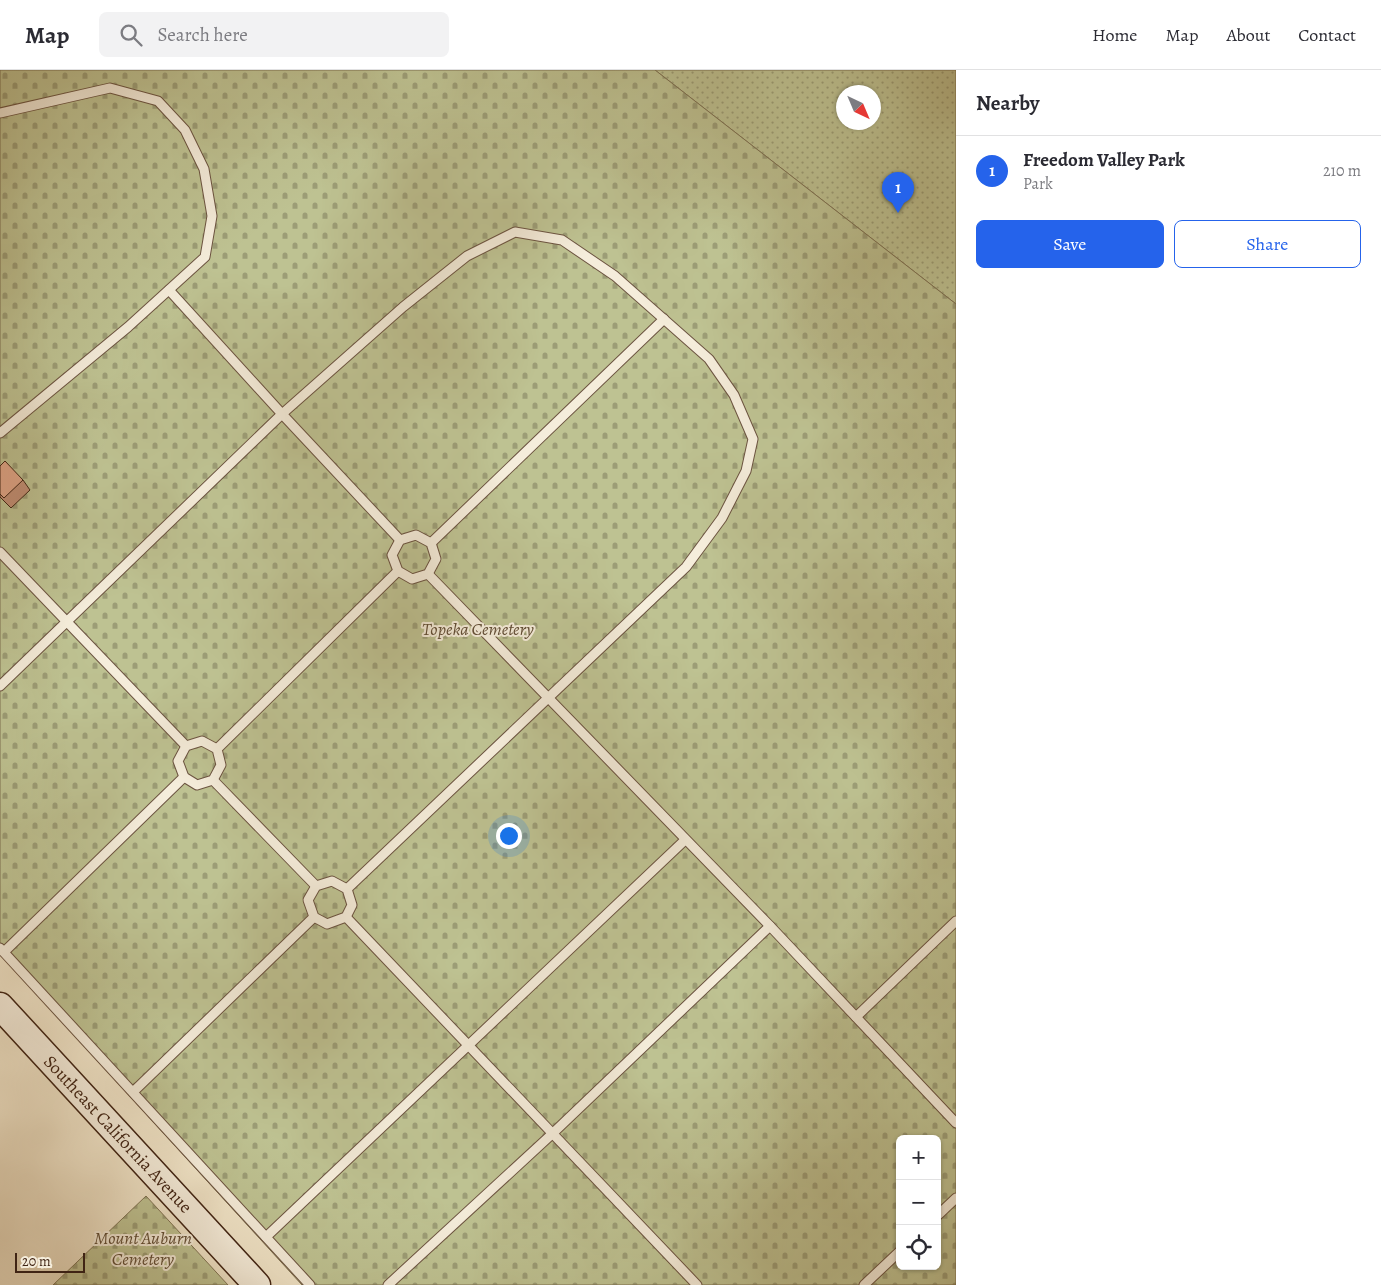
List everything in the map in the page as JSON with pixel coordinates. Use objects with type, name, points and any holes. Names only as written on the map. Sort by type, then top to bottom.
[{"type":"main road","name":"Southeast California Avenue","points":[[0,1006],[257,1285]]},
{"type":"lane","points":[[0,113],[110,88],[158,101],[185,130],[204,169],[212,216],[205,257],[128,327],[0,433]]},
{"type":"lane","points":[[0,686],[282,414],[403,307],[467,256],[515,232],[562,240],[615,276],[709,360],[734,395],[753,440],[746,471],[722,518],[686,567],[347,889]]},
{"type":"lane","points":[[169,290],[400,540]]},
{"type":"lane","points":[[431,543],[664,319]]},
{"type":"lane","points":[[416,535],[431,543],[436,559],[428,574],[412,579],[398,571],[392,555],[400,540],[416,535]]},
{"type":"lane","points":[[0,552],[186,746]]},
{"type":"lane","points":[[217,749],[398,571]]},
{"type":"lane","points":[[428,574],[770,926],[956,1123]]},
{"type":"lane","points":[[202,741],[217,749],[221,765],[213,780],[197,785],[184,778],[178,761],[186,746],[202,741]]},
{"type":"lane","points":[[184,778],[2,950],[310,1285]]},
{"type":"lane","points":[[213,780],[316,886]]},
{"type":"lane","points":[[266,1237],[685,840]]},
{"type":"lane","points":[[332,881],[347,889],[352,905],[346,918],[327,924],[314,918],[308,900],[316,886],[332,881]]},
{"type":"lane","points":[[133,1092],[314,918]]},
{"type":"lane","points":[[346,918],[697,1285]]},
{"type":"lane","points":[[856,1017],[956,921]]},
{"type":"lane","points":[[388,1285],[552,1134],[770,926]]},
{"type":"lane","points":[[941,1212],[956,1198]]},
{"type":"lane","points":[[864,1285],[896,1255]]},
{"type":"green space","name":"Topeka Cemetery","points":[[0,70],[655,70],[956,304],[956,1285],[302,1285],[0,954]]},
{"type":"green space","points":[[655,70],[956,70],[956,304]]},
{"type":"green space","name":"Mount Auburn Cemetery","points":[[146,1196],[228,1285],[53,1285]]},
{"type":"building","points":[[5,461],[23,480],[4,498],[0,494],[0,466]]},
{"type":"place","name":"Freedom Valley Park","points":[[898,213]]}]
